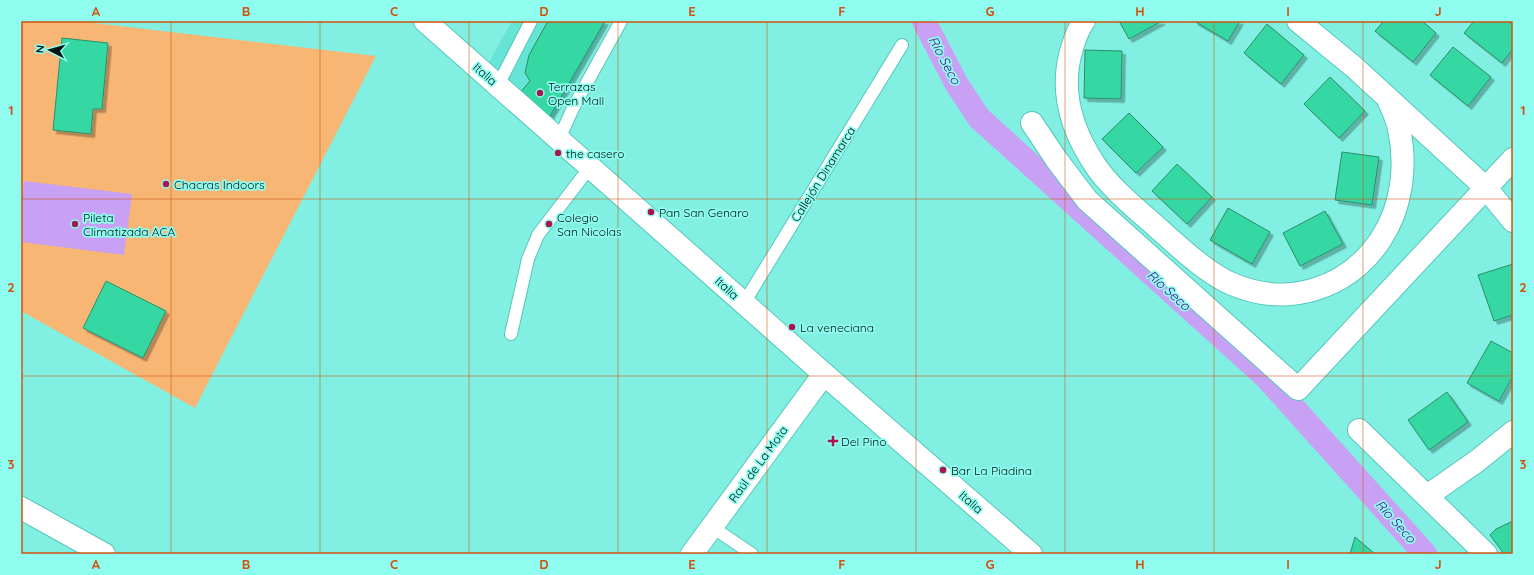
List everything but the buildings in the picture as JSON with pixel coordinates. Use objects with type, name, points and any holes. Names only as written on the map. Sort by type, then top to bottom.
[{"type":"street","points":[[1084,21],[1078,28],[1069,59],[1065,81],[1070,110],[1081,141],[1095,166],[1130,203],[1206,268],[1232,284],[1264,294],[1302,293],[1327,286],[1348,273],[1373,250],[1391,224],[1401,193],[1402,155],[1399,128],[1389,102]]},
{"type":"street","points":[[1298,21],[1354,68],[1389,102],[1486,188],[1513,221]]},
{"type":"street","name":"Italia","points":[[430,23],[498,86],[824,374],[1031,554]]},
{"type":"street","points":[[1032,123],[1056,159],[1087,200],[1298,389],[1513,159]]},
{"type":"street","name":"Raúl de La Mota","points":[[692,554],[824,374]]},
{"type":"street","points":[[1359,430],[1486,554]]},
{"type":"street","points":[[1427,496],[1477,461],[1513,432]]},
{"type":"street","points":[[21,508],[104,554]]},
{"type":"lane","points":[[498,86],[531,21]]},
{"type":"lane","points":[[559,139],[574,106],[621,21]]},
{"type":"lane","name":"Callejón Dinamarca","points":[[744,303],[902,45]]},
{"type":"lane","points":[[511,334],[528,259],[538,235],[590,167]]},
{"type":"lane","points":[[712,528],[752,554]]},
{"type":"shaded area","name":"Chacras Indoors","points":[[21,21],[77,21],[376,56],[195,408],[21,311]]},
{"type":"shaded area","name":"Terrazas Open Mall","points":[[512,21],[607,21],[551,122],[484,71]]},
{"type":"shaded area","name":"Pileta Climatizada ACA","points":[[24,181],[132,194],[124,255],[21,242],[21,205]]},
{"type":"waterway","name":"Río Seco","points":[[924,21],[956,83],[979,118],[1265,376],[1425,554]]},
{"type":"place","name":"Terrazas Open Mall","points":[[540,93]]},
{"type":"place","name":"the casero","points":[[558,153]]},
{"type":"place","name":"Chacras Indoors","points":[[166,184]]},
{"type":"place","name":"Pan San Genaro","points":[[651,212]]},
{"type":"place","name":"Pileta Climatizada ACA","points":[[75,224]]},
{"type":"place","name":"Colegio San Nicolas","points":[[549,224]]},
{"type":"place","name":"La veneciana","points":[[792,327]]},
{"type":"place","name":"Del Pino","points":[[833,441]]},
{"type":"place","name":"Bar La Piadina","points":[[943,470]]}]
